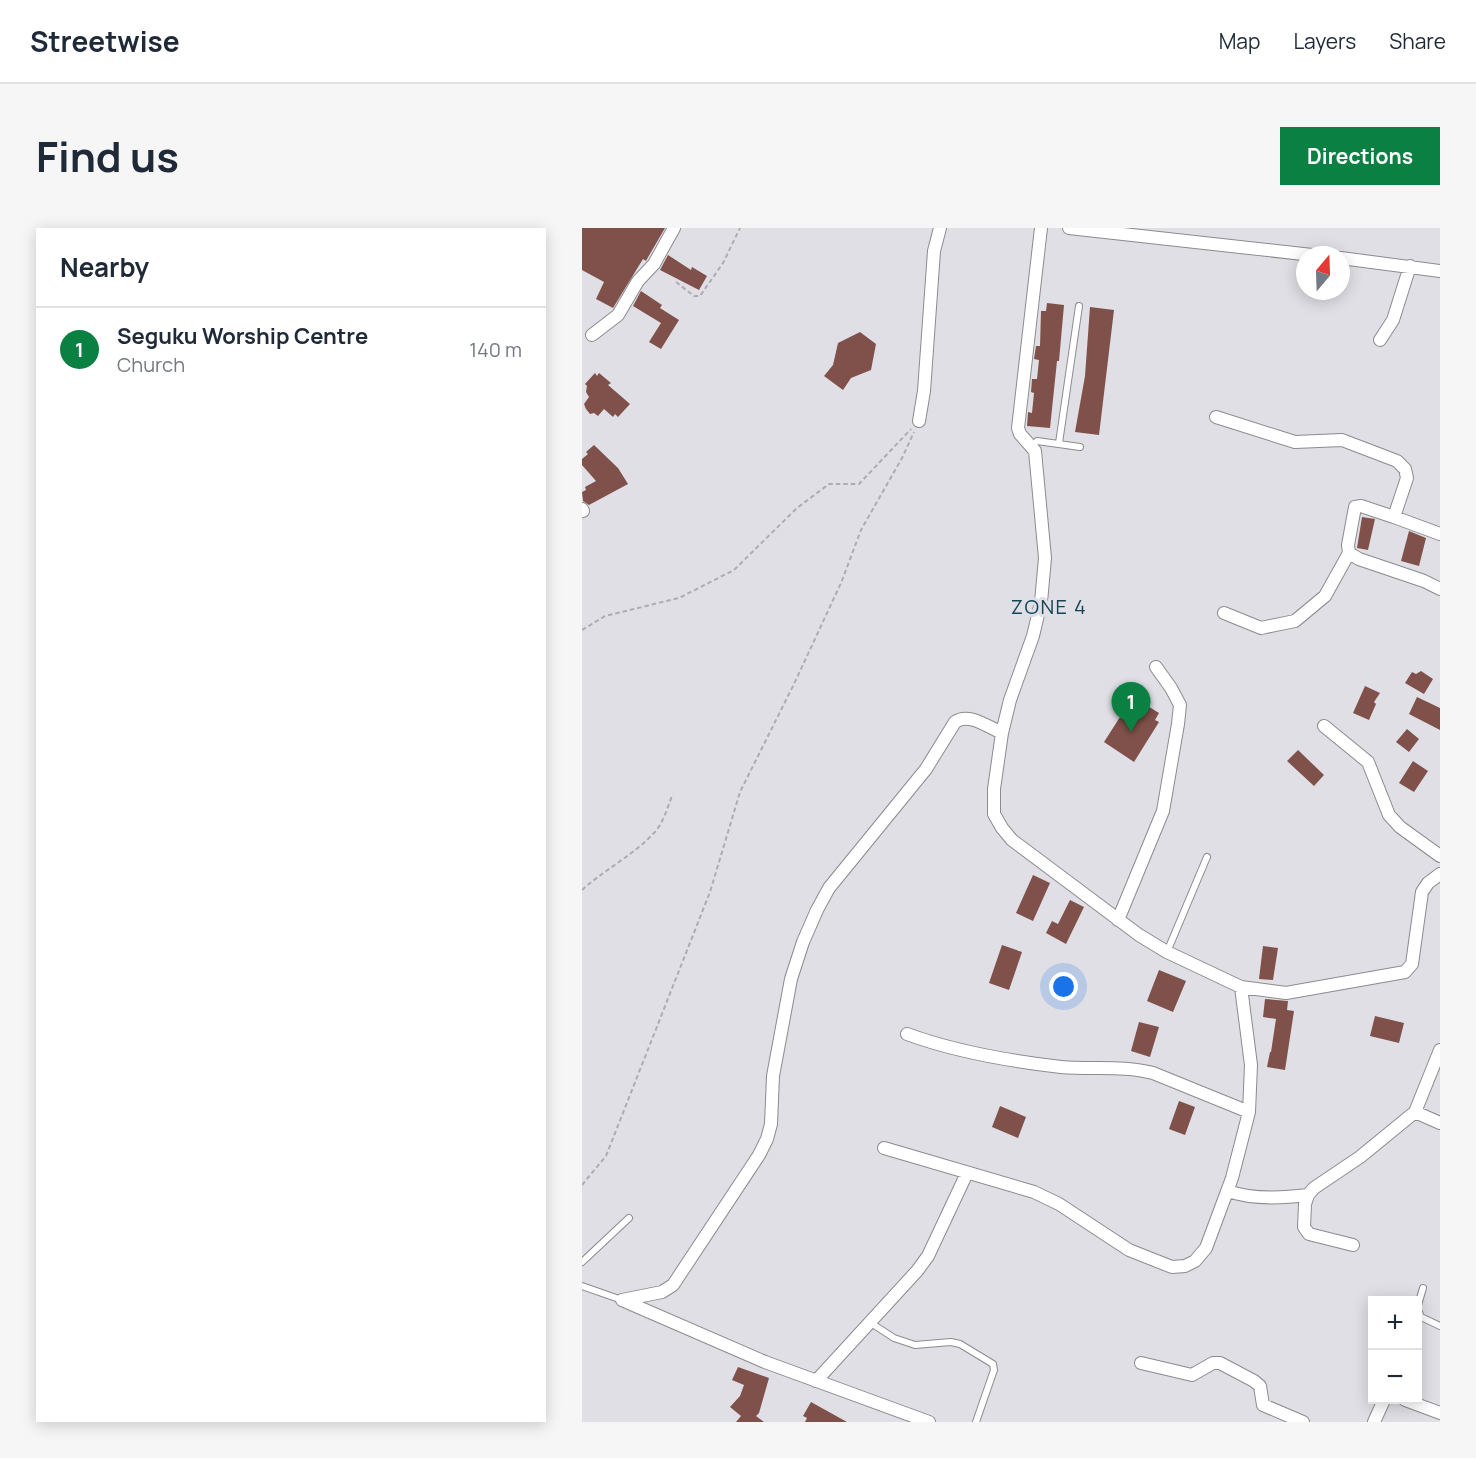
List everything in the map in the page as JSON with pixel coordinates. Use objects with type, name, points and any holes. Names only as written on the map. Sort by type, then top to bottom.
[{"type":"street","points":[[592,335],[618,315],[638,281],[654,264],[674,228]]},
{"type":"street","points":[[919,421],[924,391],[934,251],[940,228]]},
{"type":"street","points":[[1041,228],[1018,428],[1020,434],[1035,451],[1044,548],[1042,593],[1033,636],[1010,700],[1002,733],[994,789],[994,814],[1002,828],[1012,840],[1118,920],[1167,952],[1241,987],[1286,993],[1405,972],[1412,964],[1422,892],[1428,883],[1440,874]]},
{"type":"street","points":[[1070,228],[1296,253]]},
{"type":"street","points":[[1350,259],[1440,271]]},
{"type":"street","points":[[1380,340],[1393,320],[1410,266]]},
{"type":"street","points":[[1216,417],[1295,442],[1342,440],[1397,461],[1405,469],[1407,478],[1394,517]]},
{"type":"street","points":[[1224,613],[1261,628],[1295,621],[1325,596],[1349,553],[1348,545],[1355,507],[1361,506],[1440,534]]},
{"type":"street","points":[[1349,553],[1359,559],[1424,581],[1440,589]]},
{"type":"street","points":[[1118,920],[1163,811],[1178,724],[1180,705],[1171,687],[1156,667]]},
{"type":"street","points":[[622,1300],[662,1292],[673,1285],[759,1155],[771,1124],[776,1052],[792,979],[803,942],[829,888],[926,769],[955,722],[963,717],[972,719],[1002,733]]},
{"type":"street","points":[[1324,726],[1368,762],[1381,798],[1394,821],[1440,856]]},
{"type":"street","points":[[884,1148],[1035,1192],[1059,1204],[1129,1250],[1172,1267],[1185,1266],[1195,1261],[1206,1248],[1228,1191],[1249,1112],[1251,1065],[1241,987]]},
{"type":"street","points":[[907,1034],[966,1052],[1063,1067],[1138,1069],[1249,1112]]},
{"type":"street","points":[[1353,1245],[1309,1234],[1304,1227],[1305,1204],[1308,1195],[1314,1188],[1360,1157],[1415,1112],[1440,1050]]},
{"type":"street","points":[[1415,1112],[1440,1123]]},
{"type":"street","points":[[816,1381],[871,1323],[928,1256],[967,1173]]},
{"type":"street","points":[[1228,1191],[1237,1195],[1267,1197],[1308,1195]]},
{"type":"street","points":[[622,1300],[765,1362],[928,1422]]},
{"type":"street","points":[[1140,1363],[1192,1375],[1213,1364],[1220,1363],[1260,1386],[1263,1405],[1303,1422]]},
{"type":"street","points":[[1374,1422],[1382,1404]]},
{"type":"street","points":[[1419,1404],[1440,1413]]},
{"type":"lane","points":[[1059,443],[1080,306]]},
{"type":"lane","points":[[1032,446],[1037,441],[1080,447]]},
{"type":"lane","points":[[1167,952],[1207,857]]},
{"type":"lane","points":[[582,1262],[629,1218]]},
{"type":"lane","points":[[582,1286],[622,1300]]},
{"type":"lane","points":[[1421,1296],[1423,1288]]},
{"type":"lane","points":[[1422,1317],[1440,1326]]},
{"type":"lane","points":[[871,1323],[894,1338],[915,1345],[951,1342],[960,1344],[993,1364],[994,1370],[976,1422]]},
{"type":"path","points":[[676,282],[694,296],[700,296],[723,263],[740,228]]},
{"type":"path","points":[[582,630],[605,616],[679,598],[734,570],[797,508],[828,484],[859,484],[919,421]]},
{"type":"path","points":[[582,1185],[606,1156],[628,1102],[710,892],[740,792],[841,583],[861,530],[902,458],[919,421]]},
{"type":"path","points":[[582,890],[598,875],[654,833],[665,816],[672,796]]},
{"type":"building","points":[[582,228],[665,228],[646,261],[643,259],[613,308],[596,299],[604,282],[582,270]]},
{"type":"building","points":[[668,255],[691,270],[692,267],[707,276],[699,290],[660,270]]},
{"type":"building","points":[[641,291],[662,305],[660,308],[679,320],[661,349],[649,342],[661,323],[633,306]]},
{"type":"building","points":[[1047,303],[1064,305],[1050,428],[1027,426],[1028,412],[1032,413],[1034,393],[1031,392],[1032,379],[1037,379],[1039,360],[1034,359],[1036,346],[1040,346],[1041,311],[1046,311]]},
{"type":"building","points":[[1090,307],[1114,310],[1099,435],[1075,432],[1085,376]]},
{"type":"building","points":[[860,332],[876,344],[871,370],[851,378],[843,390],[824,376],[833,365],[838,343]]},
{"type":"building","points":[[595,373],[597,376],[599,373],[611,383],[608,385],[630,404],[618,417],[615,414],[613,417],[604,409],[598,416],[594,413],[590,414],[586,409],[584,404],[589,397],[585,384]]},
{"type":"building","points":[[594,445],[618,468],[628,484],[589,505],[583,501],[582,492],[586,490],[585,487],[596,481],[582,465],[582,459]]},
{"type":"building","points":[[1362,517],[1375,519],[1368,550],[1357,548]]},
{"type":"building","points":[[1409,531],[1426,538],[1419,566],[1401,561]]},
{"type":"building","points":[[1421,671],[1433,679],[1424,694],[1405,683],[1412,672],[1416,674]]},
{"type":"building","points":[[1365,686],[1380,693],[1374,702],[1376,704],[1369,720],[1353,713]]},
{"type":"building","points":[[1417,697],[1440,708],[1440,730],[1409,714]]},
{"type":"building","points":[[1138,700],[1159,713],[1155,720],[1159,722],[1134,762],[1104,742],[1129,703],[1134,707]]},
{"type":"building","points":[[1407,729],[1419,739],[1409,752],[1396,742]]},
{"type":"building","points":[[1298,750],[1324,775],[1314,786],[1287,761]]},
{"type":"building","points":[[1413,761],[1428,771],[1414,792],[1399,783]]},
{"type":"building","points":[[1033,875],[1050,883],[1033,921],[1016,913]]},
{"type":"building","points":[[1070,900],[1084,907],[1066,944],[1046,933],[1052,921],[1058,924]]},
{"type":"building","points":[[1002,945],[1022,952],[1009,990],[989,983]]},
{"type":"building","points":[[1263,946],[1278,948],[1273,980],[1259,979]]},
{"type":"building","points":[[1159,970],[1186,981],[1173,1012],[1147,1001]]},
{"type":"building","points":[[1265,999],[1288,1001],[1287,1010],[1294,1011],[1285,1070],[1267,1067],[1276,1019],[1263,1017]]},
{"type":"building","points":[[1375,1016],[1404,1023],[1399,1043],[1370,1036]]},
{"type":"building","points":[[1139,1022],[1159,1027],[1150,1057],[1131,1051]]},
{"type":"building","points":[[1179,1101],[1195,1107],[1185,1135],[1169,1129]]},
{"type":"building","points":[[1000,1106],[1026,1117],[1018,1138],[992,1127]]},
{"type":"building","points":[[738,1367],[769,1378],[759,1413],[756,1416],[764,1422],[736,1422],[741,1416],[730,1407],[740,1396],[744,1385],[732,1380]]},
{"type":"building","points":[[811,1402],[847,1422],[805,1422],[807,1418],[803,1416]]},
{"type":"place","name":"Seguku Worship Centre","points":[[1131,732]]},
{"type":"district","name":"ZONE 4","points":[[1049,606]]}]
